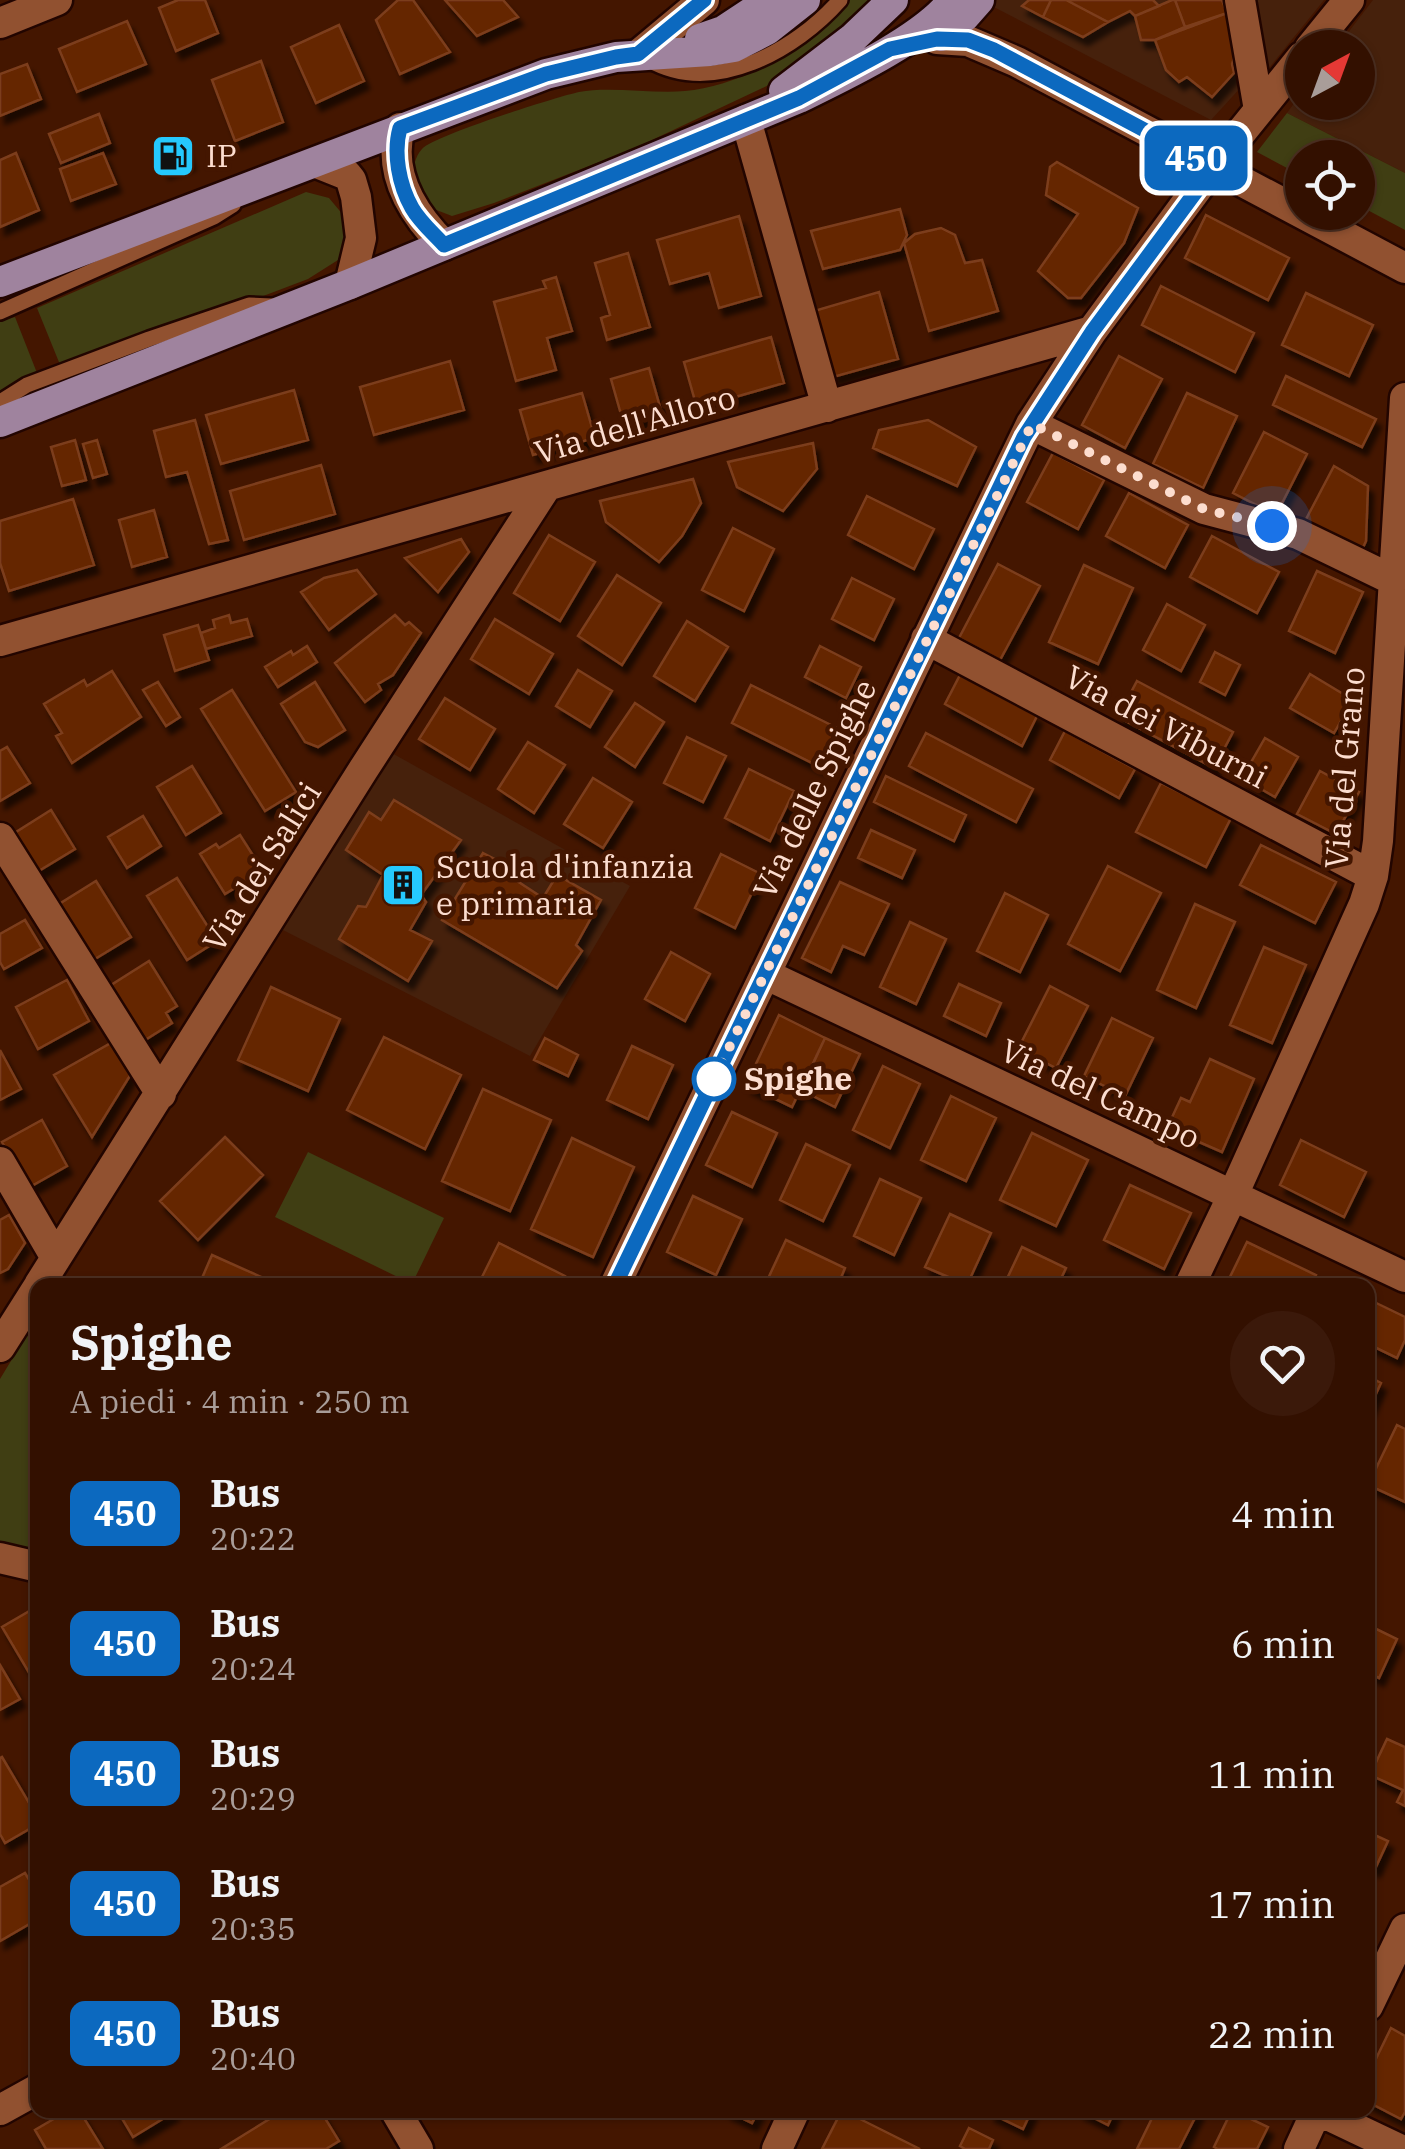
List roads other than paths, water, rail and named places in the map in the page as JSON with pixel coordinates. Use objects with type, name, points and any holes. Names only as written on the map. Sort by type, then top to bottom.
[{"type":"main road","points":[[0,282],[546,74],[684,44],[723,31],[770,0]]},
{"type":"main road","points":[[638,54],[734,47],[767,30],[805,0]]},
{"type":"main road","points":[[746,120],[852,39],[893,0]]},
{"type":"main road","points":[[799,98],[895,27],[923,0]]},
{"type":"main road","points":[[0,422],[292,308],[799,98],[890,49],[934,20],[953,0]]},
{"type":"main road","points":[[890,49],[937,39],[979,0]]},
{"type":"street","points":[[0,24],[57,0]]},
{"type":"street","points":[[638,54],[704,0]]},
{"type":"street","points":[[1240,0],[1258,110]]},
{"type":"street","points":[[1325,30],[1350,0]]},
{"type":"street","points":[[937,39],[968,40],[994,50],[1405,268]]},
{"type":"street","points":[[1092,332],[1285,77]]},
{"type":"street","points":[[746,120],[827,407]]},
{"type":"street","points":[[400,128],[396,158],[411,206],[444,245]]},
{"type":"street","points":[[317,162],[347,175],[356,197],[361,238],[350,284]]},
{"type":"street","name":"Via dell'Alloro","points":[[0,641],[1092,332]]},
{"type":"street","name":"Via delle Spighe","points":[[618,1278],[1032,424],[1092,332]]},
{"type":"street","name":"Via del Grano","points":[[1193,1278],[1364,904],[1373,876],[1405,398]]},
{"type":"street","points":[[1032,424],[1204,509],[1298,534],[1393,580]]},
{"type":"street","name":"Via dei Salici","points":[[43,1278],[546,487]]},
{"type":"street","name":"Via dei Viburni","points":[[926,639],[1373,876]]},
{"type":"street","points":[[0,838],[161,1094]]},
{"type":"street","name":"Via del Campo","points":[[765,974],[1405,1277]]},
{"type":"street","points":[[0,1162],[56,1258]]},
{"type":"street","name":"Via dei Salici","points":[[0,1347],[30,1299]]},
{"type":"street","points":[[0,1558],[30,1565]]},
{"type":"street","points":[[1375,1991],[1405,1928]]},
{"type":"street","points":[[0,2110],[30,2093]]},
{"type":"street","points":[[400,2118],[418,2149]]},
{"type":"street","points":[[776,2149],[791,2118]]},
{"type":"street","points":[[1298,2149],[1313,2118]]},
{"type":"street","points":[[1334,2118],[1399,2149]]},
{"type":"lane","points":[[638,54],[678,72],[730,70],[794,41],[840,0]]},
{"type":"lane","points":[[0,312],[214,217],[274,179]]},
{"type":"lane","points":[[0,402],[28,385],[249,305],[292,308]]},
{"type":"place","name":"IP","points":[[173,156]]},
{"type":"place","name":"Scuola d'infanzia e primaria","points":[[403,885]]},
{"type":"place","name":"Spighe","points":[[714,1079]]}]
